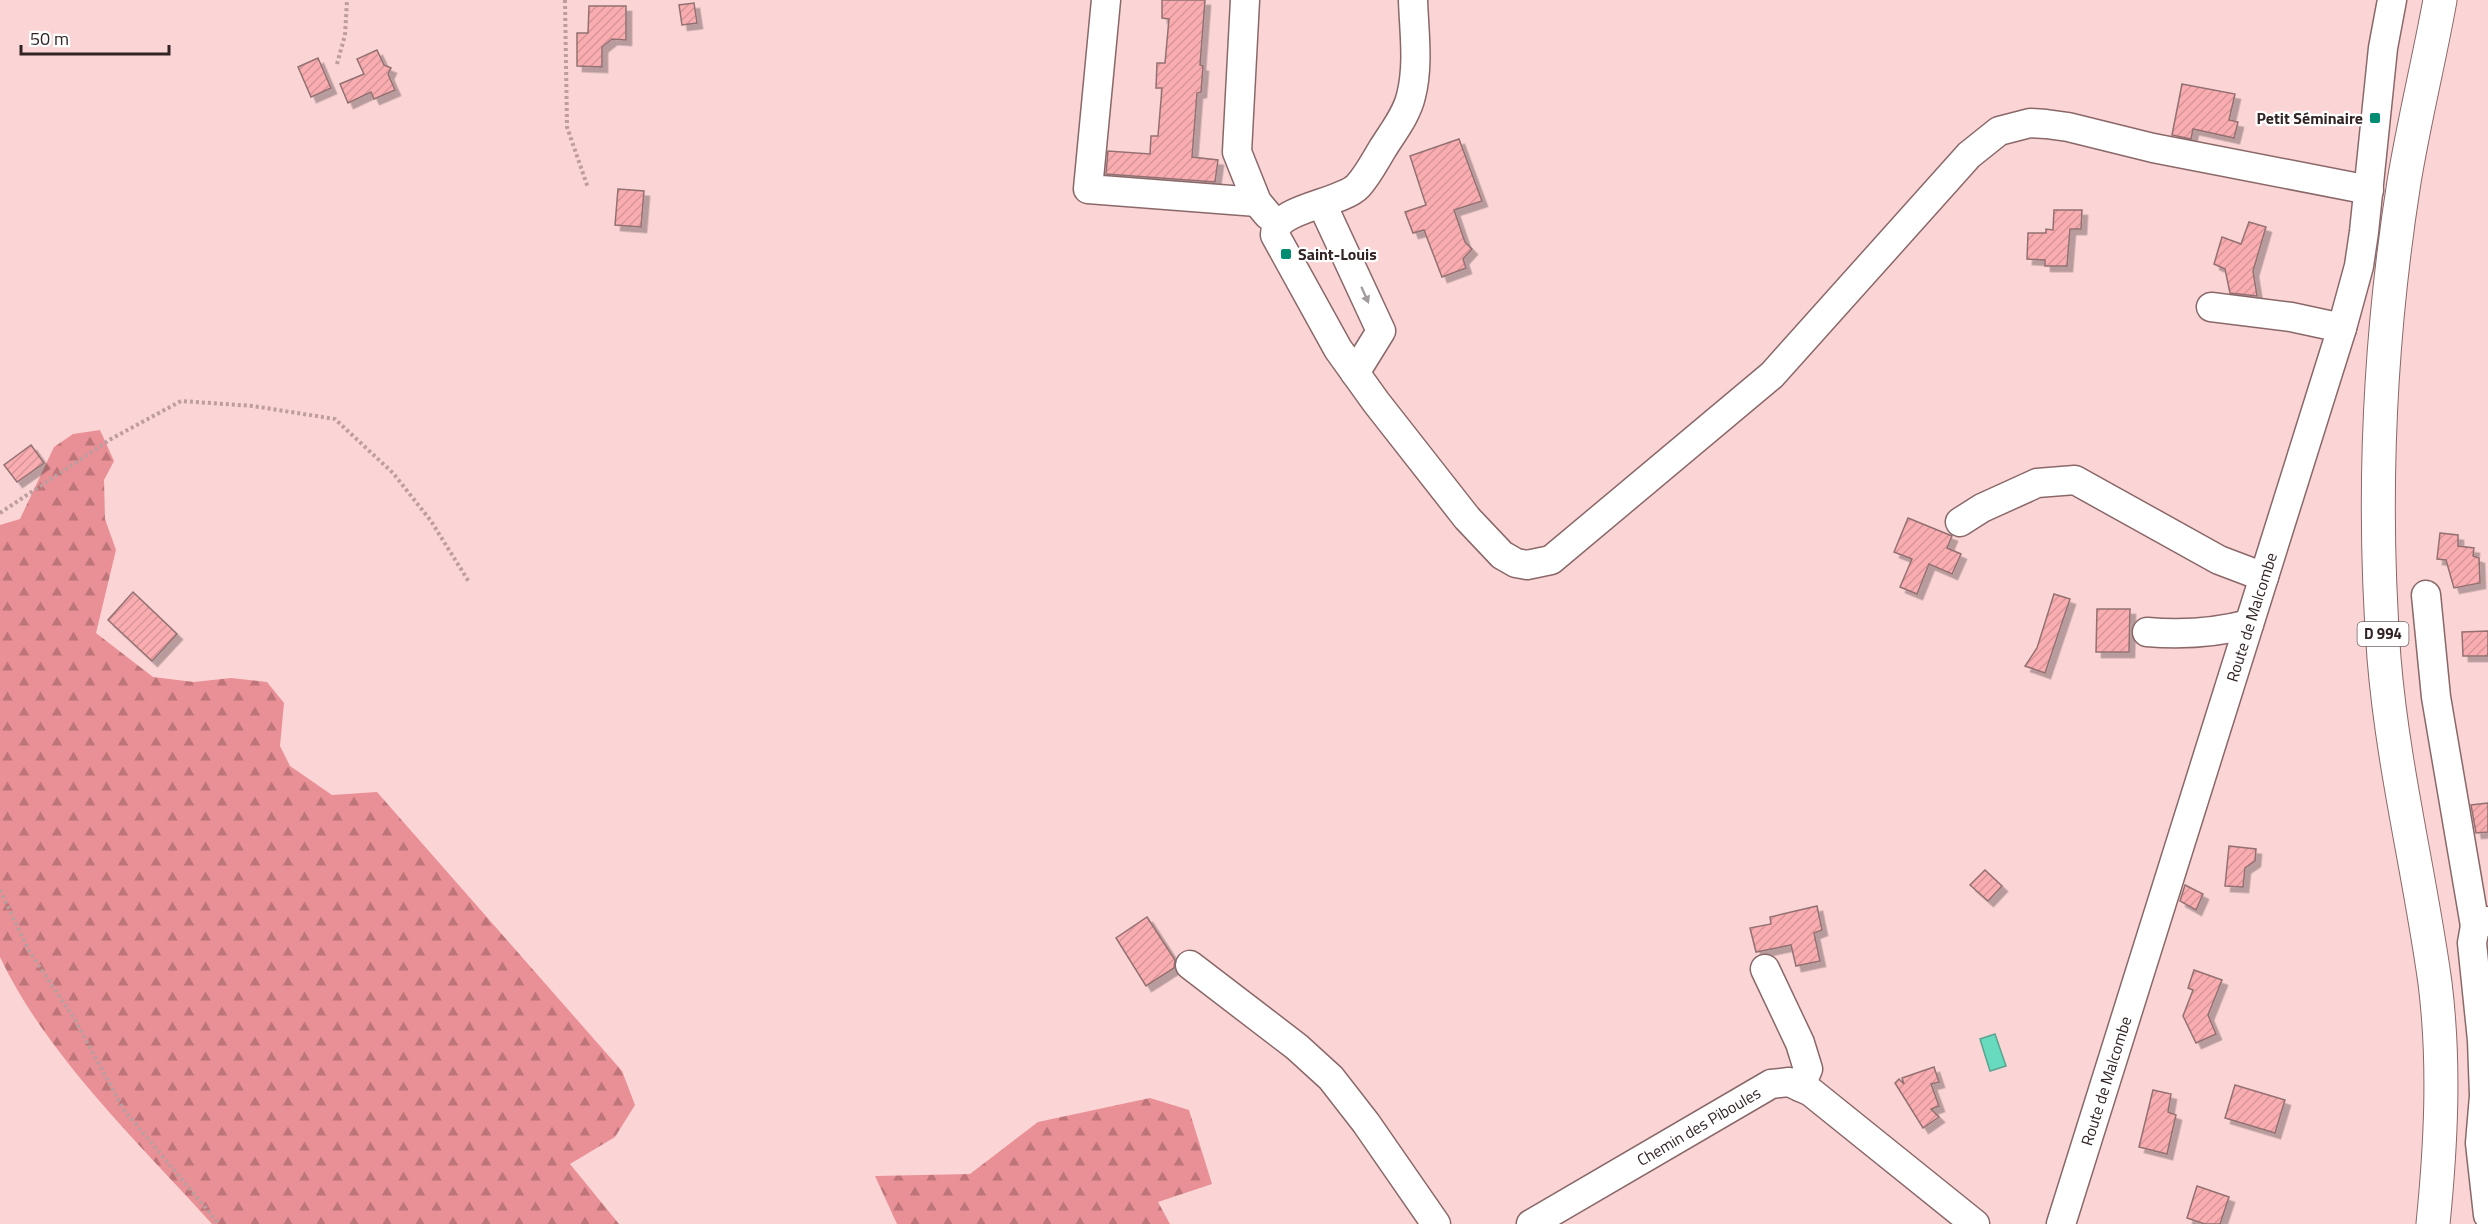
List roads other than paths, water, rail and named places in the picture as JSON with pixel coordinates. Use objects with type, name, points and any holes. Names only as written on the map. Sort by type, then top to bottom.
[{"type":"main road","name":"D 994","points":[[2433,1224],[2439,1163],[2441,1066],[2435,986],[2400,783],[2385,662],[2378,555],[2377,459],[2382,374],[2394,255],[2410,149],[2440,0]]},
{"type":"main road","name":"D 994","points":[[2432,45],[2446,0]]},
{"type":"street","points":[[1106,0],[1088,189],[1257,202]]},
{"type":"street","points":[[1245,0],[1237,152],[1257,202],[1277,224]]},
{"type":"street","points":[[1413,0],[1416,69],[1411,97],[1398,126],[1356,188],[1286,217],[1277,224],[1275,235],[1338,349],[1355,373],[1467,518],[1502,555],[1516,563],[1540,564],[1551,560],[1772,375],[1970,155],[1999,131],[2030,123],[2068,127],[2153,148],[2369,190]]},
{"type":"street","name":"Route de Malcombe","points":[[2061,1224],[2342,328],[2359,266],[2383,48],[2392,0]]},
{"type":"street","points":[[1322,204],[1381,331],[1355,373]]},
{"type":"street","points":[[2211,307],[2291,317],[2342,328]]},
{"type":"street","points":[[1960,522],[1982,508],[2037,483],[2076,480],[2219,560],[2264,577]]},
{"type":"street","points":[[2426,595],[2439,717],[2482,924],[2472,943],[2482,1040],[2484,1096],[2480,1143],[2488,1224]]},
{"type":"street","points":[[2147,632],[2176,634],[2220,632],[2249,624]]},
{"type":"street","points":[[1190,965],[1297,1047],[1331,1078],[1366,1123],[1436,1224]]},
{"type":"street","points":[[1765,969],[1800,1043],[1808,1069],[1800,1087]]},
{"type":"street","name":"Chemin des Piboules","points":[[1531,1224],[1771,1084],[1789,1082],[1811,1092],[1975,1224]]},
{"type":"place","name":"Petit Séminaire","points":[[2375,118]]},
{"type":"place","name":"Saint-Louis","points":[[1286,254]]}]
